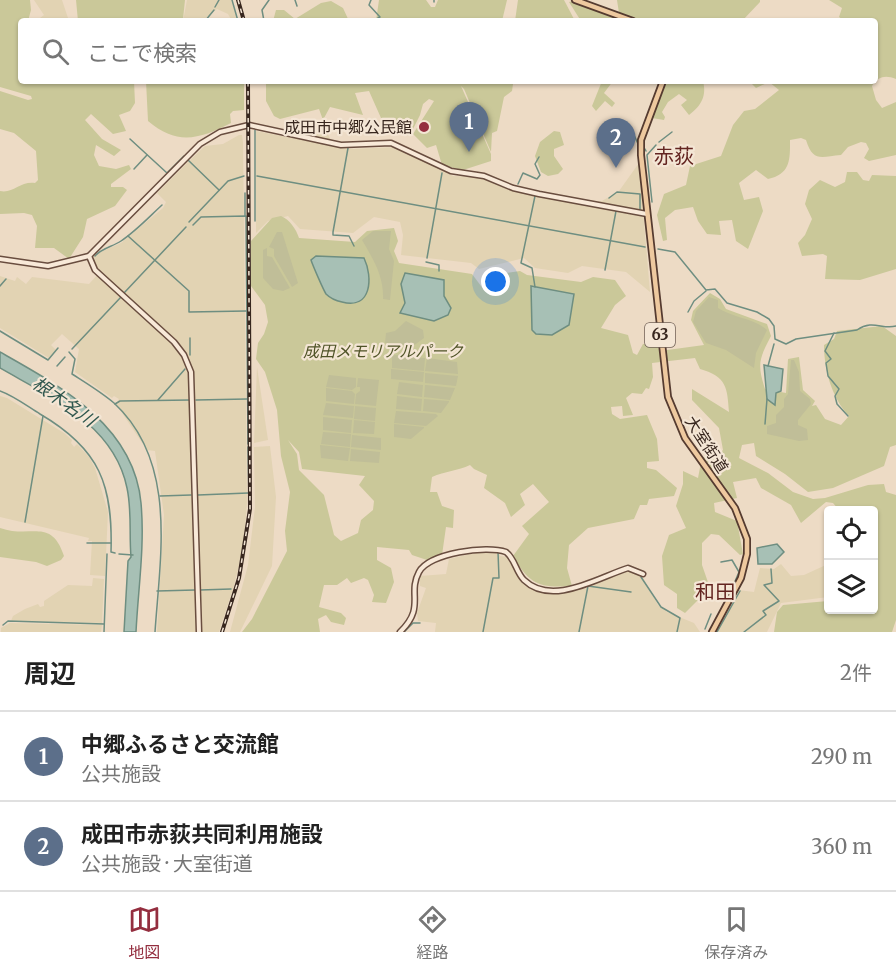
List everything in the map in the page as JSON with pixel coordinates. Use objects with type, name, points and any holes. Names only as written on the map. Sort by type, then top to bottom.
[{"type":"main road","points":[[575,0],[625,18]]},
{"type":"main road","name":"大室街道","points":[[662,84],[641,140],[668,397],[685,438],[735,508],[747,539],[747,554],[741,578],[712,632]]},
{"type":"street","points":[[0,259],[48,266],[88,256],[200,144],[220,132],[249,125],[341,145],[395,144],[451,171],[484,176],[539,194],[647,214]]},
{"type":"street","points":[[88,256],[95,270],[174,342],[191,372],[199,632]]},
{"type":"street","points":[[400,632],[414,613],[417,579],[422,568],[430,563],[478,548],[506,552],[528,583],[558,591],[590,584],[628,568],[643,574]]},
{"type":"shaded area","points":[[34,0],[62,0],[68,18],[40,18],[44,15]]},
{"type":"shaded area","points":[[187,0],[231,0],[237,18],[230,18],[228,14],[217,9],[206,18],[184,18]]},
{"type":"shaded area","points":[[308,122],[324,125],[331,141],[291,130]]},
{"type":"shaded area","points":[[256,131],[350,149],[398,147],[453,176],[484,177],[503,187],[584,204],[602,201],[619,191],[639,163],[650,292],[626,272],[582,266],[568,273],[535,268],[524,258],[479,269],[471,263],[401,255],[403,235],[400,222],[374,217],[353,233],[300,229],[288,216],[268,221],[256,233]]},
{"type":"shaded area","points":[[242,135],[243,142],[247,502],[244,544],[234,586],[219,632],[157,632],[164,515],[155,451],[147,450],[116,404],[119,399],[114,396],[112,398],[75,372],[79,349],[62,334],[51,345],[56,350],[49,358],[0,328],[0,276],[15,281],[17,277],[26,284],[32,277],[89,284],[101,271],[94,263],[94,255],[121,243],[163,208],[166,202],[157,193],[205,146],[223,144]]},
{"type":"shaded area","points":[[373,231],[391,231],[389,249],[394,261],[390,300],[383,299],[380,275],[362,240]]},
{"type":"shaded area","points":[[277,232],[282,232],[298,283],[292,287],[274,256],[274,249],[269,247]]},
{"type":"shaded area","points":[[267,248],[267,256],[272,257],[290,288],[283,291],[273,289],[263,278],[263,250]]},
{"type":"shaded area","points":[[709,297],[718,300],[718,308],[756,323],[767,330],[756,353],[754,368],[726,350],[706,343],[693,322],[696,311]]},
{"type":"shaded area","points":[[406,321],[423,330],[424,338],[413,346],[385,343],[386,333],[395,331]]},
{"type":"shaded area","points":[[392,356],[425,358],[424,371],[392,368]]},
{"type":"shaded area","points":[[427,358],[457,362],[458,374],[425,371]]},
{"type":"shaded area","points":[[791,360],[794,360],[799,372],[800,391],[810,399],[811,404],[798,420],[798,425],[807,429],[808,440],[799,441],[767,434],[767,426],[776,423],[776,415],[784,407],[784,399],[788,394]]},
{"type":"shaded area","points":[[257,367],[268,440],[254,443]]},
{"type":"shaded area","points":[[391,369],[424,372],[423,382],[391,379]]},
{"type":"shaded area","points":[[425,373],[458,376],[456,386],[425,383]]},
{"type":"shaded area","points":[[329,375],[356,378],[356,387],[352,390],[326,387]]},
{"type":"shaded area","points":[[358,378],[379,380],[376,406],[355,404],[356,394],[360,391],[360,387],[357,387]]},
{"type":"shaded area","points":[[399,382],[423,385],[422,397],[397,394]]},
{"type":"shaded area","points":[[425,385],[455,388],[450,400],[424,397]]},
{"type":"shaded area","points":[[326,388],[352,391],[355,394],[354,404],[326,401]]},
{"type":"shaded area","points":[[0,396],[64,433],[72,440],[74,447],[77,444],[89,457],[95,468],[108,512],[105,576],[90,575],[92,541],[88,541],[89,538],[0,517]]},
{"type":"shaded area","points":[[397,396],[422,399],[421,411],[396,409]]},
{"type":"shaded area","points":[[424,399],[449,402],[441,413],[423,411]]},
{"type":"shaded area","points":[[326,403],[354,406],[353,418],[323,415]]},
{"type":"shaded area","points":[[355,406],[376,408],[375,421],[354,419]]},
{"type":"shaded area","points":[[396,411],[438,416],[426,426],[394,423]]},
{"type":"shaded area","points":[[323,417],[352,420],[351,433],[323,430]]},
{"type":"shaded area","points":[[354,420],[375,422],[374,434],[353,433]]},
{"type":"shaded area","points":[[394,424],[424,428],[411,439],[394,437]]},
{"type":"shaded area","points":[[323,432],[351,434],[350,447],[321,444]]},
{"type":"shaded area","points":[[352,435],[381,438],[381,450],[351,447]]},
{"type":"shaded area","points":[[320,445],[350,448],[348,461],[321,458]]},
{"type":"shaded area","points":[[270,446],[276,497],[272,566],[240,632],[230,632],[248,565],[255,507],[254,447]]},
{"type":"shaded area","points":[[351,449],[380,452],[379,463],[350,461]]},
{"type":"shaded area","points":[[479,552],[499,553],[500,556],[508,557],[528,585],[556,594],[587,588],[628,570],[642,576],[658,605],[667,612],[694,623],[700,632],[435,632],[436,623],[418,621],[417,613],[426,588],[420,586],[420,576],[446,574],[449,559]]},
{"type":"shaded area","points":[[781,564],[791,576],[804,575],[824,566],[824,598],[781,603],[767,632],[716,632],[738,590],[754,592],[760,568],[774,569]]},
{"type":"shaded area","points":[[93,578],[104,579],[102,623],[11,621],[13,616],[25,609],[38,604],[40,607],[44,606],[44,601],[68,585],[92,586]]},
{"type":"shaded area","points":[[10,623],[102,625],[101,632],[1,632],[1,628]]},
{"type":"green space","points":[[0,0],[30,0],[29,18],[18,18],[18,84],[134,84],[135,103],[130,111],[119,115],[126,131],[113,134],[91,114],[85,120],[102,139],[121,150],[114,156],[96,145],[94,155],[99,166],[116,169],[129,165],[131,169],[111,184],[111,187],[123,187],[127,190],[115,206],[87,219],[83,237],[69,259],[54,248],[35,248],[37,226],[32,215],[0,214],[0,191],[9,191],[38,180],[36,151],[14,133],[0,129],[0,91],[28,100],[32,99],[31,96],[0,87]]},
{"type":"green space","points":[[76,0],[185,0],[183,18],[78,18]]},
{"type":"green space","points":[[379,0],[426,0],[431,7],[435,7],[438,0],[507,0],[503,18],[376,18]]},
{"type":"green space","points":[[518,0],[564,0],[573,18],[515,18]]},
{"type":"green space","points":[[617,0],[760,0],[745,18],[633,18],[619,13]]},
{"type":"green space","points":[[829,0],[896,0],[896,79],[882,77],[878,79],[878,18],[840,18],[842,8]]},
{"type":"green space","points":[[331,1],[343,8],[348,18],[297,18],[321,3]]},
{"type":"green space","points":[[573,1],[617,18],[579,18],[569,2]]},
{"type":"green space","points":[[276,10],[284,10],[294,18],[274,18]]},
{"type":"green space","points":[[146,84],[244,84],[244,110],[233,111],[230,114],[231,123],[209,133],[179,137],[159,129],[148,121]]},
{"type":"green space","points":[[266,84],[513,84],[512,91],[504,97],[497,131],[492,133],[491,152],[461,86],[491,154],[491,161],[463,170],[442,165],[436,145],[427,148],[413,134],[434,101],[429,99],[423,104],[410,135],[404,136],[398,124],[385,127],[369,91],[355,93],[363,115],[330,107],[323,120],[319,109],[280,119],[274,116],[266,101]]},
{"type":"green space","points":[[601,84],[611,84],[604,93],[615,103],[612,107],[605,101],[596,111],[592,106]]},
{"type":"green space","points":[[666,84],[703,84],[702,100],[689,115],[681,105],[687,100],[679,94],[668,102],[662,112],[664,120],[652,118]]},
{"type":"green space","points":[[752,84],[765,84],[756,88]]},
{"type":"green space","points":[[772,84],[874,84],[872,86],[876,100],[882,108],[896,102],[896,155],[869,161],[864,158],[869,149],[866,143],[861,142],[848,147],[841,155],[823,157],[811,152],[806,140],[801,138],[790,140],[788,165],[781,173],[768,179],[756,170],[739,183],[744,200],[759,197],[763,211],[748,249],[736,241],[732,220],[719,221],[721,235],[707,234],[698,221],[693,207],[675,210],[665,218],[667,240],[663,241],[657,215],[664,194],[686,185],[690,166],[721,156],[733,125],[744,111],[755,109],[779,90]]},
{"type":"green space","points":[[554,131],[560,132],[564,145],[554,149],[554,156],[563,169],[558,174],[548,176],[541,172],[535,156],[540,142]]},
{"type":"green space","points":[[847,172],[857,172],[863,180],[869,181],[872,175],[896,176],[896,269],[860,280],[825,279],[827,256],[823,254],[802,256],[798,243],[805,235],[812,219],[805,204],[809,190],[820,180],[835,187],[845,182]]},
{"type":"green space","name":"成田メモリアルパーク","points":[[281,216],[294,228],[299,238],[355,242],[367,231],[394,228],[398,241],[394,251],[399,263],[472,274],[484,290],[494,284],[499,274],[520,271],[527,275],[581,282],[593,277],[615,280],[626,296],[615,305],[601,328],[628,335],[633,353],[637,355],[643,344],[656,343],[660,351],[704,345],[691,320],[693,311],[710,293],[720,299],[726,309],[767,324],[771,336],[760,362],[765,389],[786,393],[788,359],[799,357],[803,390],[815,401],[812,406],[816,405],[825,419],[841,425],[849,416],[838,401],[830,383],[824,345],[834,339],[837,331],[882,326],[896,336],[896,445],[890,447],[884,466],[833,488],[808,492],[756,456],[754,443],[742,445],[739,458],[768,473],[793,492],[813,499],[825,498],[868,485],[884,484],[886,492],[896,495],[896,620],[892,632],[774,632],[777,612],[783,605],[824,601],[824,614],[878,614],[878,506],[836,506],[826,502],[801,523],[791,505],[761,488],[756,478],[733,482],[737,498],[714,503],[715,512],[737,521],[743,554],[740,555],[719,535],[711,534],[702,543],[702,565],[710,588],[685,613],[677,608],[677,594],[664,585],[662,556],[669,535],[686,528],[676,506],[683,484],[683,471],[698,478],[702,457],[714,459],[723,450],[719,428],[692,400],[692,389],[729,412],[724,384],[716,376],[700,369],[695,358],[652,363],[653,377],[649,389],[646,388],[642,394],[632,393],[626,398],[633,415],[623,416],[622,406],[611,407],[612,414],[620,419],[647,415],[657,439],[659,461],[647,462],[647,468],[656,470],[677,488],[674,496],[649,499],[647,505],[640,505],[634,519],[588,528],[569,545],[567,568],[572,586],[536,583],[530,579],[513,556],[529,534],[522,526],[549,502],[533,484],[520,494],[525,505],[511,517],[505,503],[484,488],[487,475],[470,465],[432,477],[430,492],[437,492],[442,506],[454,510],[453,528],[446,527],[442,555],[427,560],[412,555],[409,550],[377,547],[377,560],[391,568],[394,582],[386,603],[372,602],[374,595],[368,580],[364,578],[351,583],[347,578],[337,585],[324,585],[319,607],[341,613],[346,618],[344,625],[331,622],[326,615],[318,619],[320,632],[242,632],[252,619],[287,551],[285,531],[290,492],[281,456],[277,410],[265,372],[256,359],[258,343],[268,322],[265,305],[251,286],[251,241],[272,218]],"holes":[[[288,440],[299,452],[302,469],[365,476],[359,485],[374,501],[373,510],[361,520],[358,533],[341,541],[334,535],[324,495],[299,470],[297,454]]]},
{"type":"green space","points":[[0,528],[46,533],[59,544],[64,556],[61,560],[47,566],[36,562],[0,557]]},
{"type":"water","points":[[316,256],[364,258],[369,274],[365,297],[352,303],[338,301],[326,294],[311,260]]},
{"type":"water","points":[[405,273],[444,280],[444,296],[451,308],[448,315],[434,321],[400,313],[405,303],[401,284]]},
{"type":"water","points":[[531,286],[574,294],[569,325],[552,335],[536,334],[532,330]]},
{"type":"water","name":"根木名川","points":[[0,352],[69,394],[109,430],[124,451],[135,476],[141,503],[142,552],[136,632],[124,632],[128,561],[131,557],[130,514],[129,497],[120,466],[109,446],[77,415],[0,368]]},
{"type":"water","points":[[764,365],[783,369],[781,391],[776,393],[775,405],[767,399]]},
{"type":"water","points":[[777,544],[784,552],[772,564],[758,564],[757,548]]},
{"type":"waterway","points":[[215,7],[219,0]]},
{"type":"waterway","points":[[232,0],[237,18]]},
{"type":"waterway","points":[[263,18],[262,10],[269,0]]},
{"type":"waterway","points":[[295,0],[297,6]]},
{"type":"waterway","points":[[371,0],[369,5],[380,17],[378,18]]},
{"type":"waterway","points":[[207,18],[214,10]]},
{"type":"waterway","points":[[255,130],[255,221]]},
{"type":"waterway","points":[[659,142],[672,132]]},
{"type":"waterway","points":[[634,135],[639,146]]},
{"type":"waterway","points":[[130,139],[167,173],[184,156]]},
{"type":"waterway","points":[[652,202],[647,155],[656,145]]},
{"type":"waterway","points":[[348,148],[333,235],[349,236],[354,246]]},
{"type":"waterway","points":[[134,169],[147,155]]},
{"type":"waterway","points":[[518,184],[523,173],[537,179],[540,175],[535,164],[539,157]]},
{"type":"waterway","points":[[188,160],[219,190]]},
{"type":"waterway","points":[[427,258],[442,173]]},
{"type":"waterway","points":[[189,222],[228,181],[244,176]]},
{"type":"waterway","points":[[257,176],[645,247]]},
{"type":"waterway","points":[[609,198],[617,192],[640,194],[640,209]]},
{"type":"waterway","points":[[245,193],[245,216]]},
{"type":"waterway","points":[[535,196],[521,263],[532,268],[535,287]]},
{"type":"waterway","points":[[95,256],[127,237],[162,205]]},
{"type":"waterway","points":[[605,270],[616,211]]},
{"type":"waterway","points":[[193,225],[201,217],[246,216],[248,444]]},
{"type":"waterway","points":[[124,293],[186,227]]},
{"type":"waterway","points":[[128,236],[189,291],[189,312],[246,311]]},
{"type":"waterway","points":[[658,249],[675,252],[706,290],[715,289],[727,303],[757,312],[769,319],[774,326],[775,339],[786,344],[796,339],[857,330],[868,325],[896,326]]},
{"type":"waterway","points":[[426,262],[439,265],[439,271]]},
{"type":"waterway","points":[[0,286],[6,279]]},
{"type":"waterway","points":[[688,312],[694,301],[706,291]]},
{"type":"waterway","points":[[72,349],[121,297]]},
{"type":"waterway","points":[[0,331],[48,360],[58,348]]},
{"type":"waterway","points":[[834,333],[825,351],[831,359],[826,363],[828,376],[839,389],[835,396],[837,404],[848,416]]},
{"type":"waterway","points":[[190,338],[190,355]]},
{"type":"waterway","points":[[768,366],[774,344]]},
{"type":"waterway","points":[[69,352],[75,359],[72,374],[114,403],[134,427],[148,453],[156,481],[160,511],[160,572],[155,632]]},
{"type":"waterway","points":[[57,366],[65,357]]},
{"type":"waterway","points":[[158,400],[185,369]]},
{"type":"waterway","points":[[0,391],[60,427],[89,455],[99,471],[105,488],[111,528],[111,552],[115,553]]},
{"type":"waterway","points":[[196,400],[247,399]]},
{"type":"waterway","points":[[765,424],[767,399]]},
{"type":"waterway","points":[[115,404],[120,401],[190,400]]},
{"type":"waterway","points":[[25,522],[43,416]]},
{"type":"waterway","points":[[248,447],[249,503]]},
{"type":"waterway","points":[[198,495],[248,493]]},
{"type":"waterway","points":[[160,496],[191,495]]},
{"type":"waterway","points":[[87,543],[111,543]]},
{"type":"waterway","points":[[483,632],[493,578],[499,578],[498,552]]},
{"type":"waterway","points":[[104,632],[107,554]]},
{"type":"waterway","points":[[119,554],[133,555]]},
{"type":"waterway","points":[[721,562],[732,560],[739,572],[733,586]]},
{"type":"waterway","points":[[744,632],[766,615],[763,611],[779,601],[764,585],[772,583],[771,569]]},
{"type":"waterway","points":[[641,577],[661,607],[680,618],[677,632]]},
{"type":"waterway","points":[[579,632],[588,586],[631,592]]},
{"type":"waterway","points":[[200,590],[231,589]]},
{"type":"waterway","points":[[157,591],[195,590]]},
{"type":"waterway","points":[[717,632],[740,591]]},
{"type":"waterway","points":[[705,629],[711,614]]},
{"type":"waterway","points":[[3,625],[8,621],[104,624]]},
{"type":"waterway","points":[[404,632],[413,623],[420,623]]},
{"type":"railway","points":[[238,0],[243,18]]},
{"type":"railway","points":[[222,632],[239,578],[250,509],[248,84]]},
{"type":"place","name":"成田市中郷公民館","points":[[424,127]]},
{"type":"place","name":"中郷ふるさと交流館","points":[[469,152]]},
{"type":"place","name":"成田市赤荻共同利用施設","points":[[616,168]]},
{"type":"district","name":"赤荻","points":[[674,156]]},
{"type":"district","name":"和田","points":[[715,592]]}]
